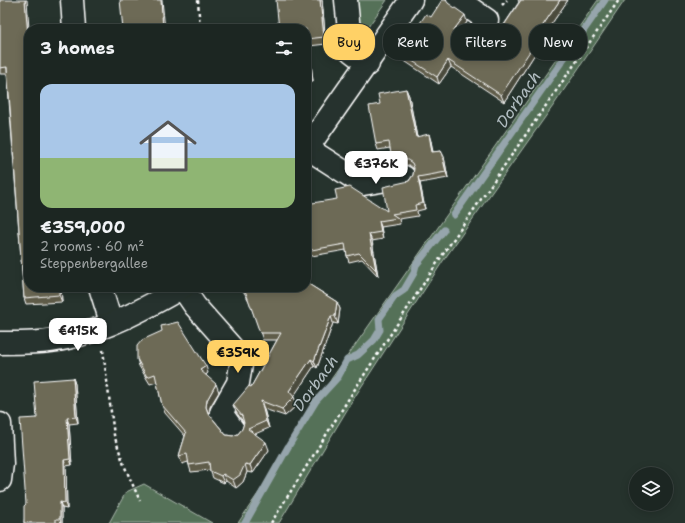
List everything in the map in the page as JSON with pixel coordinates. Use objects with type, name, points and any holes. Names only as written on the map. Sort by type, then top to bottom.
[{"type":"street","points":[[72,0],[74,24]]},
{"type":"street","points":[[346,0],[351,51],[368,64]]},
{"type":"street","points":[[311,143],[368,64],[411,0]]},
{"type":"street","points":[[458,0],[487,20]]},
{"type":"street","points":[[311,152],[364,192],[404,177]]},
{"type":"street","points":[[101,292],[106,325]]},
{"type":"street","points":[[0,343],[32,342],[68,338],[106,325],[144,308],[173,292]]},
{"type":"street","points":[[185,292],[194,306],[242,359],[238,383],[221,412],[234,431]]},
{"type":"street","points":[[0,424],[2,464],[0,480]]},
{"type":"path","points":[[198,0],[200,24]]},
{"type":"path","points":[[271,523],[352,392],[439,260],[619,0]]},
{"type":"path","points":[[106,325],[114,435],[124,465],[140,501]]},
{"type":"green space","points":[[354,0],[387,0],[370,24],[355,24]]},
{"type":"green space","points":[[598,0],[625,0],[587,56],[587,24],[581,24]]},
{"type":"green space","points":[[556,60],[584,60],[443,261],[356,395],[279,523],[238,523],[279,463],[332,378]]},
{"type":"green space","points":[[144,484],[212,523],[109,523],[126,492]]},
{"type":"building","points":[[0,0],[25,0],[27,24],[24,24],[24,292],[59,292],[59,295],[24,298],[7,67],[0,68]]},
{"type":"building","points":[[120,0],[161,0],[163,24],[122,24]]},
{"type":"building","points":[[276,0],[320,0],[323,37],[311,39],[311,24],[278,24]]},
{"type":"building","points":[[442,0],[446,0],[465,15],[458,24],[451,24],[451,60],[521,60],[521,24],[505,24],[521,0],[560,0],[544,24],[529,24],[529,53],[501,95],[448,60],[437,77],[411,60],[443,60],[443,24],[419,24],[426,14],[431,17]]},
{"type":"building","points":[[406,89],[416,137],[429,134],[432,152],[441,151],[446,172],[418,177],[423,203],[415,205],[416,210],[392,214],[398,218],[379,221],[381,232],[369,234],[376,270],[359,253],[347,256],[345,244],[311,250],[311,203],[337,199],[335,190],[350,187],[387,211],[383,187],[409,181],[413,175],[414,168],[412,163],[406,159],[392,160],[389,142],[376,144],[369,106],[380,104],[378,94]]},
{"type":"building","points":[[311,286],[337,302],[335,316],[331,316],[314,361],[311,359],[289,391],[294,397],[282,409],[261,401],[266,421],[248,429],[266,442],[250,465],[245,464],[240,475],[233,480],[223,474],[221,476],[210,471],[209,462],[189,465],[187,454],[179,456],[186,433],[162,405],[155,374],[147,377],[137,359],[137,346],[142,340],[162,331],[161,326],[178,322],[206,366],[200,370],[216,384],[207,400],[206,407],[208,413],[226,435],[233,436],[238,434],[244,423],[242,416],[233,405],[249,386],[251,387],[281,333],[260,333],[246,293],[311,292]]},
{"type":"building","points":[[73,378],[76,417],[67,418],[70,459],[64,460],[65,503],[60,502],[60,519],[56,519],[56,523],[24,523],[24,506],[26,504],[20,419],[37,418],[34,381]]},
{"type":"waterway","name":"Dorbach","points":[[454,215],[605,0]]},
{"type":"waterway","name":"Dorbach","points":[[245,523],[316,401],[338,377],[347,360],[358,355],[374,340],[380,330],[379,319],[395,296],[404,290],[414,273],[416,265],[444,230]]}]
